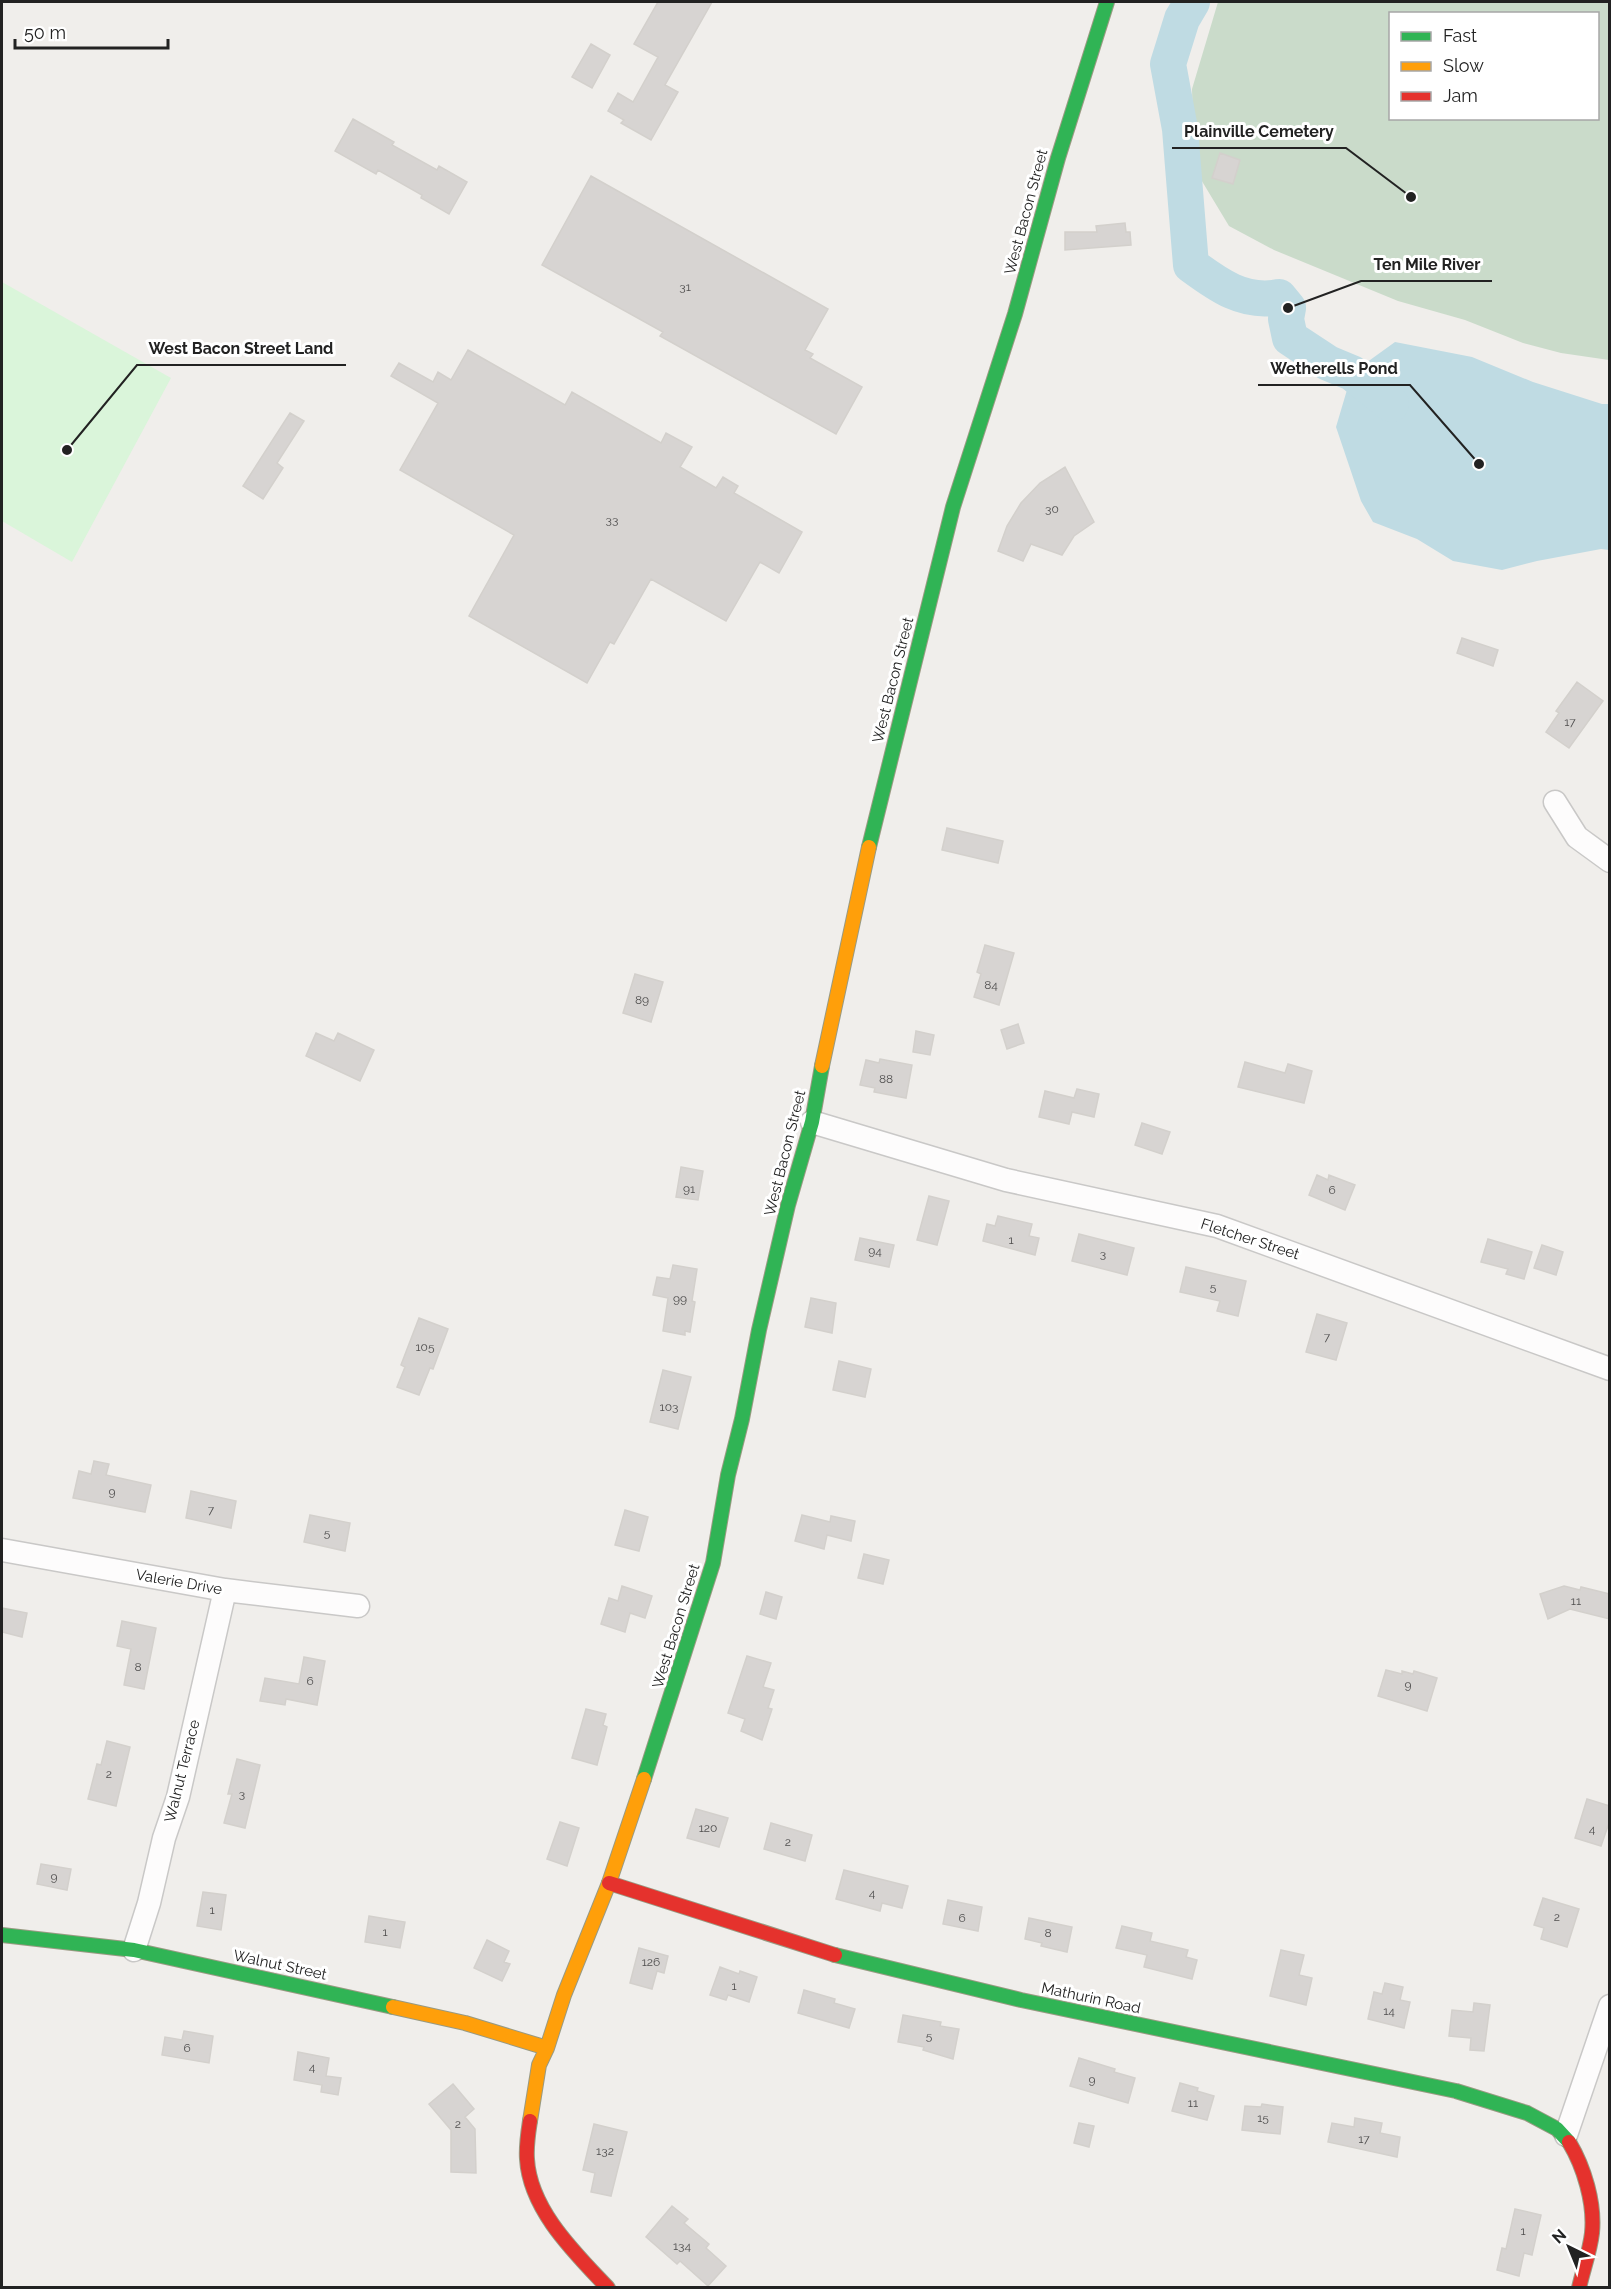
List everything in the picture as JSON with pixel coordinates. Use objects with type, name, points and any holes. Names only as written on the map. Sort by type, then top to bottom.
[{"type":"street","name":"West Bacon Street","points":[[608,2288],[569,2246],[542,2206],[532,2183],[527,2160],[528,2135],[539,2065],[548,2048],[564,1995],[609,1883],[666,1714],[713,1563],[728,1475],[742,1419],[759,1329],[788,1205],[812,1122],[827,1038],[864,869],[953,507],[1015,314],[1058,158],[1107,2]]},
{"type":"street","points":[[1555,802],[1577,837],[1610,861]]},
{"type":"street","name":"Fletcher Street","points":[[812,1122],[1006,1180],[1218,1226],[1610,1369]]},
{"type":"street","name":"Valerie Drive","points":[[2,1550],[225,1590],[358,1606]]},
{"type":"street","name":"Walnut Terrace","points":[[134,1950],[149,1903],[164,1838],[178,1797],[225,1590]]},
{"type":"street","name":"Mathurin Road","points":[[609,1883],[817,1951],[1053,2007],[1474,2096],[1541,2119],[1566,2135]]},
{"type":"street","name":"Walnut Street","points":[[2,1935],[134,1950],[465,2023],[548,2048]]},
{"type":"street","points":[[1579,2288],[1592,2233],[1592,2207],[1578,2160],[1566,2135],[1610,2006]]},
{"type":"green space","points":[[1218,2],[1609,2],[1609,360],[1561,353],[1523,343],[1465,320],[1398,301],[1274,250],[1229,226],[1194,168],[1192,89]]},
{"type":"green space","points":[[2,282],[171,378],[72,562],[2,521]]},
{"type":"water","points":[[1395,342],[1472,357],[1533,382],[1602,404],[1609,404],[1609,550],[1601,549],[1502,570],[1453,561],[1417,539],[1373,522],[1361,501],[1336,427],[1352,373]]},
{"type":"building","points":[[658,2],[712,2],[665,85],[678,92],[651,140],[621,123],[624,120],[608,111],[618,93],[633,102],[658,57],[634,44]]},
{"type":"building","points":[[591,44],[610,55],[592,88],[572,77]]},
{"type":"building","points":[[353,119],[394,142],[392,145],[437,170],[439,166],[467,182],[449,214],[421,198],[422,195],[378,170],[376,174],[335,151]]},
{"type":"building","points":[[1220,153],[1240,160],[1233,184],[1212,178]]},
{"type":"building","points":[[591,176],[828,309],[805,350],[813,354],[810,358],[862,387],[836,434],[660,336],[663,332],[542,265]]},
{"type":"building","points":[[1125,223],[1126,232],[1130,232],[1131,245],[1065,250],[1065,232],[1097,232],[1096,226]]},
{"type":"building","points":[[468,350],[565,405],[572,392],[661,443],[666,433],[692,447],[680,467],[716,488],[723,477],[738,486],[734,493],[802,532],[779,573],[760,562],[726,621],[651,579],[614,644],[610,642],[587,683],[469,616],[514,535],[400,470],[438,403],[391,376],[399,363],[433,382],[438,372],[451,380]]},
{"type":"building","points":[[290,413],[304,421],[277,463],[283,468],[263,499],[243,486]]},
{"type":"building","points":[[1065,467],[1094,522],[1074,536],[1062,555],[1031,544],[1023,561],[998,551],[1007,526],[1021,503],[1040,483]]},
{"type":"building","points":[[1462,638],[1498,650],[1493,666],[1457,653]]},
{"type":"building","points":[[1577,682],[1603,701],[1569,748],[1546,732],[1559,713],[1556,711]]},
{"type":"building","points":[[947,828],[1003,841],[998,863],[942,850]]},
{"type":"building","points":[[985,945],[1014,953],[999,1005],[974,997],[981,974],[977,972]]},
{"type":"building","points":[[635,974],[663,982],[651,1022],[623,1013]]},
{"type":"building","points":[[1018,1024],[1024,1043],[1007,1049],[1001,1030]]},
{"type":"building","points":[[916,1031],[934,1035],[930,1055],[913,1052]]},
{"type":"building","points":[[316,1033],[334,1041],[338,1033],[374,1050],[360,1081],[306,1056]]},
{"type":"building","points":[[880,1059],[912,1065],[906,1098],[874,1092],[875,1088],[860,1085],[866,1060],[879,1063]]},
{"type":"building","points":[[1245,1062],[1285,1073],[1288,1064],[1312,1071],[1304,1103],[1238,1087]]},
{"type":"building","points":[[1077,1089],[1099,1094],[1094,1117],[1072,1112],[1069,1124],[1039,1117],[1045,1091],[1074,1098]]},
{"type":"building","points":[[1142,1123],[1170,1132],[1162,1154],[1135,1145]]},
{"type":"building","points":[[681,1167],[703,1171],[698,1200],[676,1197]]},
{"type":"building","points":[[1317,1175],[1328,1180],[1329,1175],[1355,1185],[1345,1210],[1309,1195]]},
{"type":"building","points":[[929,1196],[949,1201],[937,1245],[917,1240]]},
{"type":"building","points":[[998,1216],[1032,1224],[1029,1236],[1039,1238],[1035,1255],[983,1241],[987,1224],[995,1226]]},
{"type":"building","points":[[1079,1234],[1134,1248],[1127,1275],[1072,1261]]},
{"type":"building","points":[[860,1238],[894,1245],[889,1267],[855,1260]]},
{"type":"building","points":[[1488,1239],[1532,1252],[1524,1279],[1506,1274],[1508,1269],[1481,1262]]},
{"type":"building","points":[[1542,1245],[1563,1252],[1556,1275],[1534,1268]]},
{"type":"building","points":[[673,1265],[697,1269],[690,1332],[685,1331],[685,1335],[663,1331],[668,1298],[653,1295],[657,1277],[670,1279]]},
{"type":"building","points":[[1186,1267],[1246,1281],[1238,1316],[1217,1311],[1220,1301],[1180,1292]]},
{"type":"building","points":[[811,1298],[836,1303],[832,1333],[805,1327]]},
{"type":"building","points":[[1317,1314],[1347,1323],[1336,1360],[1306,1352]]},
{"type":"building","points":[[419,1318],[448,1329],[433,1369],[430,1368],[419,1395],[397,1387],[405,1367],[401,1365]]},
{"type":"building","points":[[839,1361],[871,1369],[865,1397],[833,1390]]},
{"type":"building","points":[[663,1370],[691,1377],[678,1429],[650,1422]]},
{"type":"building","points":[[94,1461],[109,1464],[106,1475],[151,1485],[145,1512],[73,1498],[79,1471],[91,1474]]},
{"type":"building","points":[[191,1491],[236,1501],[231,1528],[186,1518]]},
{"type":"building","points":[[625,1510],[648,1517],[639,1551],[615,1545]]},
{"type":"building","points":[[310,1515],[350,1523],[345,1551],[304,1542]]},
{"type":"building","points":[[802,1515],[830,1522],[831,1516],[855,1521],[851,1541],[827,1535],[824,1549],[795,1541]]},
{"type":"building","points":[[864,1554],[889,1560],[883,1584],[858,1578]]},
{"type":"building","points":[[622,1586],[652,1596],[645,1618],[630,1613],[625,1632],[601,1624],[609,1598],[618,1601]]},
{"type":"building","points":[[1564,1586],[1580,1590],[1581,1587],[1610,1594],[1610,1619],[1570,1609],[1548,1619],[1540,1594]]},
{"type":"building","points":[[766,1592],[782,1597],[776,1619],[760,1614]]},
{"type":"building","points":[[2,1608],[27,1613],[22,1637],[2,1632]]},
{"type":"building","points":[[122,1621],[156,1628],[144,1689],[124,1685],[131,1649],[117,1646]]},
{"type":"building","points":[[747,1656],[771,1663],[763,1687],[774,1690],[768,1708],[772,1709],[762,1740],[741,1731],[745,1719],[728,1713]]},
{"type":"building","points":[[304,1657],[325,1661],[317,1705],[286,1699],[285,1705],[260,1701],[265,1678],[299,1684]]},
{"type":"building","points":[[1386,1670],[1402,1674],[1402,1671],[1413,1674],[1414,1671],[1437,1678],[1427,1711],[1378,1696]]},
{"type":"building","points":[[586,1709],[606,1714],[603,1725],[607,1727],[597,1765],[572,1758]]},
{"type":"building","points":[[107,1741],[130,1747],[116,1806],[88,1799],[97,1764],[101,1765]]},
{"type":"building","points":[[237,1759],[260,1765],[245,1828],[224,1823],[232,1794],[228,1794]]},
{"type":"building","points":[[1587,1799],[1610,1806],[1610,1820],[1601,1846],[1575,1838]]},
{"type":"building","points":[[696,1809],[728,1818],[719,1847],[687,1838]]},
{"type":"building","points":[[560,1822],[579,1828],[567,1866],[547,1859]]},
{"type":"building","points":[[771,1823],[812,1835],[805,1861],[764,1849]]},
{"type":"building","points":[[41,1864],[71,1869],[67,1890],[37,1884]]},
{"type":"building","points":[[844,1870],[908,1886],[902,1908],[882,1903],[880,1911],[836,1899]]},
{"type":"building","points":[[203,1892],[226,1895],[221,1930],[197,1926]]},
{"type":"building","points":[[1543,1898],[1579,1909],[1567,1947],[1541,1939],[1544,1928],[1534,1925]]},
{"type":"building","points":[[948,1900],[982,1907],[978,1931],[943,1924]]},
{"type":"building","points":[[369,1916],[405,1922],[400,1948],[365,1942]]},
{"type":"building","points":[[1029,1918],[1072,1927],[1067,1952],[1041,1946],[1042,1943],[1025,1939]]},
{"type":"building","points":[[1122,1926],[1152,1933],[1150,1941],[1188,1950],[1186,1957],[1197,1960],[1192,1979],[1144,1967],[1147,1955],[1116,1948]]},
{"type":"building","points":[[487,1940],[509,1951],[504,1962],[510,1964],[502,1981],[474,1968]]},
{"type":"building","points":[[639,1948],[668,1956],[664,1973],[657,1971],[652,1989],[630,1983]]},
{"type":"building","points":[[1281,1950],[1304,1955],[1299,1975],[1312,1978],[1306,2005],[1270,1996]]},
{"type":"building","points":[[720,1967],[739,1974],[740,1971],[757,1977],[749,2002],[728,1995],[726,2000],[710,1995]]},
{"type":"building","points":[[1385,1983],[1403,1987],[1400,2000],[1410,2002],[1404,2028],[1368,2019],[1374,1992],[1382,1994]]},
{"type":"building","points":[[804,1990],[835,1999],[834,2003],[855,2009],[849,2028],[798,2013]]},
{"type":"building","points":[[1474,2003],[1490,2005],[1484,2051],[1470,2050],[1471,2038],[1449,2036],[1452,2010],[1473,2012]]},
{"type":"building","points":[[903,2015],[941,2022],[940,2026],[959,2029],[953,2059],[923,2050],[924,2047],[898,2042]]},
{"type":"building","points":[[184,2031],[213,2036],[209,2063],[162,2055],[165,2037],[182,2040]]},
{"type":"building","points":[[298,2052],[329,2058],[326,2076],[341,2078],[338,2095],[321,2092],[322,2085],[294,2080]]},
{"type":"building","points":[[1079,2058],[1135,2078],[1128,2103],[1070,2086]]},
{"type":"building","points":[[1180,2083],[1214,2096],[1207,2120],[1172,2111]]},
{"type":"building","points":[[453,2084],[474,2109],[465,2117],[475,2129],[476,2173],[451,2172],[451,2130],[429,2104]]},
{"type":"building","points":[[1262,2104],[1283,2107],[1280,2134],[1242,2130],[1245,2106],[1261,2107]]},
{"type":"building","points":[[1355,2118],[1382,2123],[1380,2133],[1400,2137],[1397,2157],[1328,2142],[1332,2123],[1354,2127]]},
{"type":"building","points":[[1079,2123],[1094,2126],[1089,2147],[1074,2143]]},
{"type":"building","points":[[594,2124],[627,2132],[611,2196],[591,2192],[595,2173],[583,2170]]},
{"type":"building","points":[[672,2206],[688,2219],[684,2223],[709,2244],[706,2248],[726,2266],[708,2286],[680,2261],[677,2264],[646,2237]]},
{"type":"building","points":[[1515,2209],[1541,2215],[1532,2255],[1524,2253],[1519,2276],[1497,2270],[1502,2248],[1506,2249]]},
{"type":"waterway","points":[[1192,2],[1182,19],[1168,64],[1180,129],[1191,265],[1232,291],[1254,298],[1279,297],[1288,308],[1286,319],[1290,338],[1328,363],[1352,373],[1391,404]]},
{"type":"traffic: fast","points":[[869,847],[953,507],[1015,314],[1058,158],[1107,2]]},
{"type":"traffic: fast","points":[[644,1779],[713,1563],[728,1475],[742,1419],[759,1330],[788,1205],[812,1122],[822,1066]]},
{"type":"traffic: fast","points":[[2,1935],[134,1950],[393,2007]]},
{"type":"traffic: fast","points":[[835,1955],[1021,2000],[1456,2091],[1527,2113],[1557,2129],[1569,2142]]},
{"type":"traffic: slow","points":[[822,1066],[869,847]]},
{"type":"traffic: slow","points":[[530,2121],[539,2065],[609,1883],[644,1779]]},
{"type":"traffic: slow","points":[[393,2007],[465,2023],[547,2048]]},
{"type":"traffic: jam","points":[[609,1883],[835,1955]]},
{"type":"traffic: jam","points":[[530,2121],[527,2159],[536,2196],[556,2230],[608,2288]]},
{"type":"traffic: jam","points":[[1569,2142],[1584,2174],[1592,2210],[1591,2240],[1579,2288]]},
{"type":"place","name":"Plainville Cemetery","points":[[1411,197]]},
{"type":"place","name":"Ten Mile River","points":[[1288,308]]},
{"type":"place","name":"West Bacon Street Land","points":[[67,450]]},
{"type":"place","name":"Wetherells Pond","points":[[1479,464]]}]
